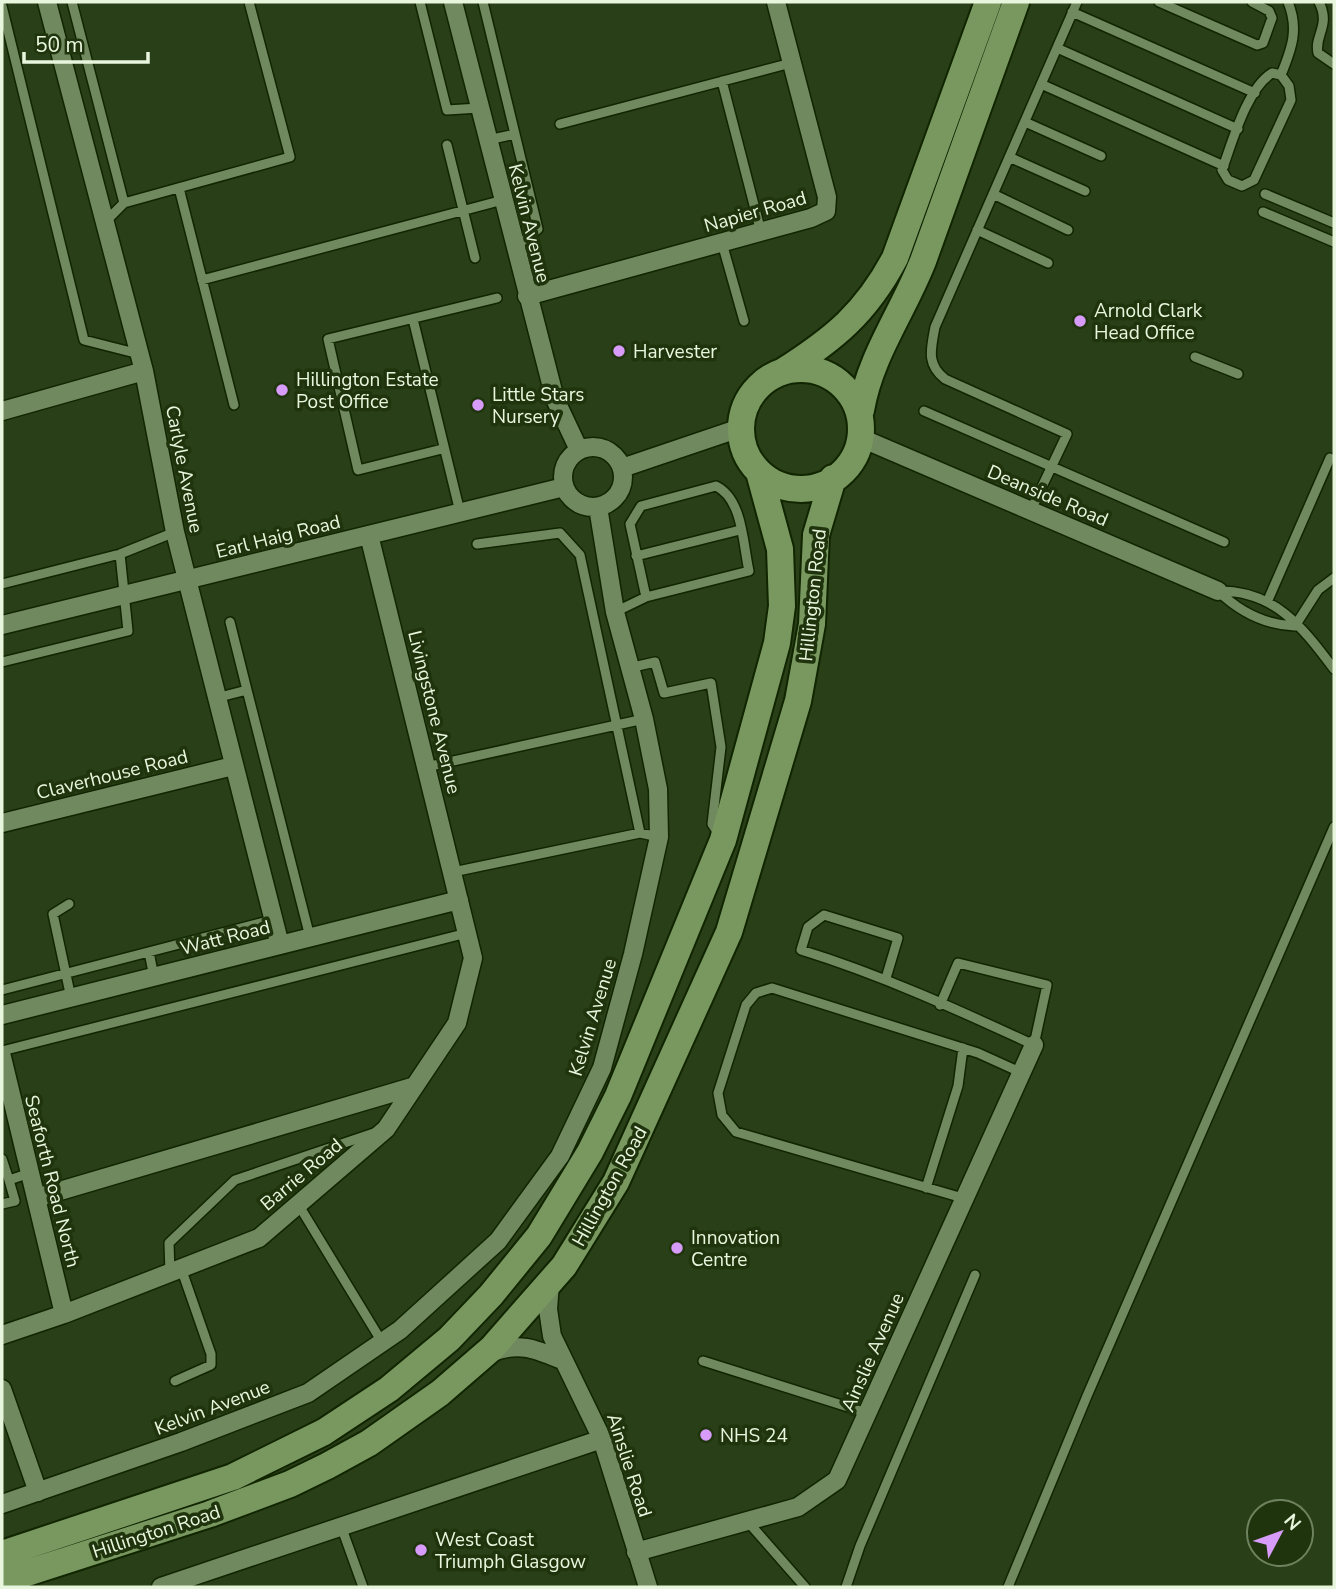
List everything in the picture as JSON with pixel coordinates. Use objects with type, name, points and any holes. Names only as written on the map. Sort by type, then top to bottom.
[{"type":"main road","points":[[988,2],[900,247],[884,278],[840,334],[769,379],[751,396],[740,428],[747,457],[758,472],[773,483],[797,490],[822,484],[848,466],[861,438],[861,410],[872,365],[907,301],[923,261],[1016,2]]},
{"type":"main road","points":[[782,372],[802,370],[826,374],[844,386],[861,410]]},
{"type":"main road","name":"Hillington Road","points":[[2,1554],[189,1493],[288,1452],[368,1404],[458,1329],[491,1295],[539,1236],[590,1152],[644,1035],[723,840],[777,643],[782,606],[780,549],[758,472]]},
{"type":"main road","name":"Hillington Road","points":[[2,1581],[210,1514],[290,1484],[380,1435],[440,1394],[484,1354],[565,1266],[616,1182],[729,932],[798,701],[813,624],[816,535],[833,478]]},
{"type":"street","name":"Carlyle Avenue","points":[[47,2],[141,363],[187,579],[280,945]]},
{"type":"street","name":"Kelvin Avenue","points":[[453,2],[555,399],[579,450]]},
{"type":"street","name":"Napier Road","points":[[527,296],[761,232],[826,211],[827,197],[776,2]]},
{"type":"street","points":[[2,411],[141,363]]},
{"type":"street","points":[[622,468],[740,428]]},
{"type":"street","name":"Deanside Road","points":[[861,438],[1218,591]]},
{"type":"street","points":[[588,447],[605,449],[622,468],[621,490],[615,498],[598,507],[578,504],[564,487],[566,463],[579,450],[588,447]]},
{"type":"street","name":"Earl Haig Road","points":[[2,625],[564,487]]},
{"type":"street","name":"Kelvin Avenue","points":[[38,1492],[181,1443],[308,1393],[400,1330],[498,1241],[560,1156],[602,1068],[633,954],[659,837],[658,789],[644,719],[615,612],[598,507]]},
{"type":"street","name":"Livingstone Avenue","points":[[369,535],[459,900]]},
{"type":"street","name":"Claverhouse Road","points":[[2,823],[233,766]]},
{"type":"street","name":"Watt Road","points":[[2,1015],[459,900]]},
{"type":"street","name":"Barrie Road","points":[[2,1335],[64,1314],[259,1238],[386,1129],[457,1023],[473,958],[459,900]]},
{"type":"street","name":"Ainslie Avenue","points":[[636,1552],[798,1507],[837,1480],[1034,1045]]},
{"type":"street","name":"Seaforth Road North","points":[[2,1057],[64,1314]]},
{"type":"street","points":[[36,1198],[412,1087]]},
{"type":"street","name":"Ainslie Road","points":[[550,1283],[549,1324],[562,1360],[582,1392],[603,1438],[649,1587]]},
{"type":"street","points":[[484,1354],[512,1345],[522,1345],[562,1360]]},
{"type":"street","points":[[2,1389],[38,1492],[2,1504]]},
{"type":"street","points":[[161,1587],[603,1438]]},
{"type":"lane","points":[[72,2],[124,203]]},
{"type":"lane","points":[[104,222],[124,203],[290,157],[249,2]]},
{"type":"lane","points":[[419,2],[447,110],[480,108]]},
{"type":"lane","points":[[483,2],[538,229],[515,247]]},
{"type":"lane","points":[[1031,510],[1067,434],[945,379],[933,369],[930,356],[935,327],[1077,2]]},
{"type":"lane","points":[[1159,2],[1257,45],[1263,43],[1272,18],[1269,11],[1252,2]]},
{"type":"lane","points":[[1281,75],[1293,46],[1295,20],[1287,2]]},
{"type":"lane","points":[[1319,2],[1325,23],[1316,46],[1318,53],[1334,64]]},
{"type":"lane","points":[[2,6],[84,340],[141,363]]},
{"type":"lane","points":[[1072,12],[1255,93]]},
{"type":"lane","points":[[1056,48],[1238,129]]},
{"type":"lane","points":[[560,124],[791,63]]},
{"type":"lane","points":[[1272,72],[1281,75],[1289,86],[1291,100],[1254,180],[1242,186],[1228,180],[1223,170],[1255,93],[1262,79],[1272,72]]},
{"type":"lane","points":[[722,81],[761,232]]},
{"type":"lane","points":[[1041,84],[1224,166]]},
{"type":"lane","points":[[1024,122],[1101,156]]},
{"type":"lane","points":[[488,139],[515,134]]},
{"type":"lane","points":[[447,145],[475,258]]},
{"type":"lane","points":[[1009,157],[1085,191]]},
{"type":"lane","points":[[179,188],[233,405]]},
{"type":"lane","points":[[993,194],[1068,230]]},
{"type":"lane","points":[[1265,194],[1334,223]]},
{"type":"lane","points":[[202,280],[503,200]]},
{"type":"lane","points":[[1263,212],[1334,242]]},
{"type":"lane","points":[[977,230],[1048,263]]},
{"type":"lane","points":[[722,243],[744,321]]},
{"type":"lane","points":[[442,449],[358,470],[328,339],[497,298]]},
{"type":"lane","points":[[412,319],[442,449],[460,512]]},
{"type":"lane","points":[[1195,357],[1238,374]]},
{"type":"lane","points":[[924,411],[1224,542]]},
{"type":"lane","points":[[1268,600],[1331,458]]},
{"type":"lane","points":[[615,612],[646,597],[749,571],[734,502],[727,491],[716,486],[655,500],[641,506],[630,524],[646,597]]},
{"type":"lane","points":[[636,556],[740,530]]},
{"type":"lane","points":[[2,584],[120,554],[176,532]]},
{"type":"lane","points":[[477,544],[561,533],[580,555],[640,833]]},
{"type":"lane","points":[[2,662],[128,631],[120,554]]},
{"type":"lane","points":[[1296,626],[1318,590],[1334,578]]},
{"type":"lane","points":[[1218,591],[1248,593],[1274,603],[1316,645],[1334,669]]},
{"type":"lane","points":[[1218,591],[1241,610],[1267,622],[1296,626]]},
{"type":"lane","points":[[230,622],[310,937]]},
{"type":"lane","points":[[629,668],[655,662],[664,693],[711,682],[721,747],[712,824],[723,840]]},
{"type":"lane","points":[[216,698],[247,690]]},
{"type":"lane","points":[[426,767],[644,719]]},
{"type":"lane","points":[[1008,1587],[1087,1396],[1334,827]]},
{"type":"lane","points":[[453,873],[640,833],[659,837]]},
{"type":"lane","points":[[69,904],[53,914],[71,998]]},
{"type":"lane","points":[[886,978],[898,938],[824,915],[808,927],[801,950],[886,978],[940,1005],[1034,1045],[1047,985],[958,963],[940,1005]]},
{"type":"lane","points":[[2,990],[272,920]]},
{"type":"lane","points":[[2,1051],[467,933]]},
{"type":"lane","points":[[149,952],[154,977]]},
{"type":"lane","points":[[966,1199],[736,1132],[722,1115],[718,1093],[746,1005],[756,993],[772,988],[963,1048],[1022,1073]]},
{"type":"lane","points":[[926,1188],[958,1086],[963,1048]]},
{"type":"lane","points":[[175,1381],[211,1365],[211,1354],[175,1270],[169,1243],[235,1180],[386,1129]]},
{"type":"lane","points":[[2,1159],[15,1200],[2,1204]]},
{"type":"lane","points":[[9,1180],[30,1173]]},
{"type":"lane","points":[[298,1204],[382,1342]]},
{"type":"lane","points":[[846,1587],[860,1546],[975,1275]]},
{"type":"lane","points":[[703,1361],[867,1413]]},
{"type":"lane","points":[[749,1522],[805,1587]]},
{"type":"lane","points":[[341,1526],[363,1587]]},
{"type":"place","name":"Arnold Clark Head Office","points":[[1080,321]]},
{"type":"place","name":"Harvester","points":[[619,351]]},
{"type":"place","name":"Hillington Estate Post Office","points":[[282,390]]},
{"type":"place","name":"Little Stars Nursery","points":[[478,405]]},
{"type":"place","name":"Innovation Centre","points":[[677,1248]]},
{"type":"place","name":"NHS 24","points":[[706,1435]]},
{"type":"place","name":"West Coast Triumph Glasgow","points":[[421,1550]]}]
